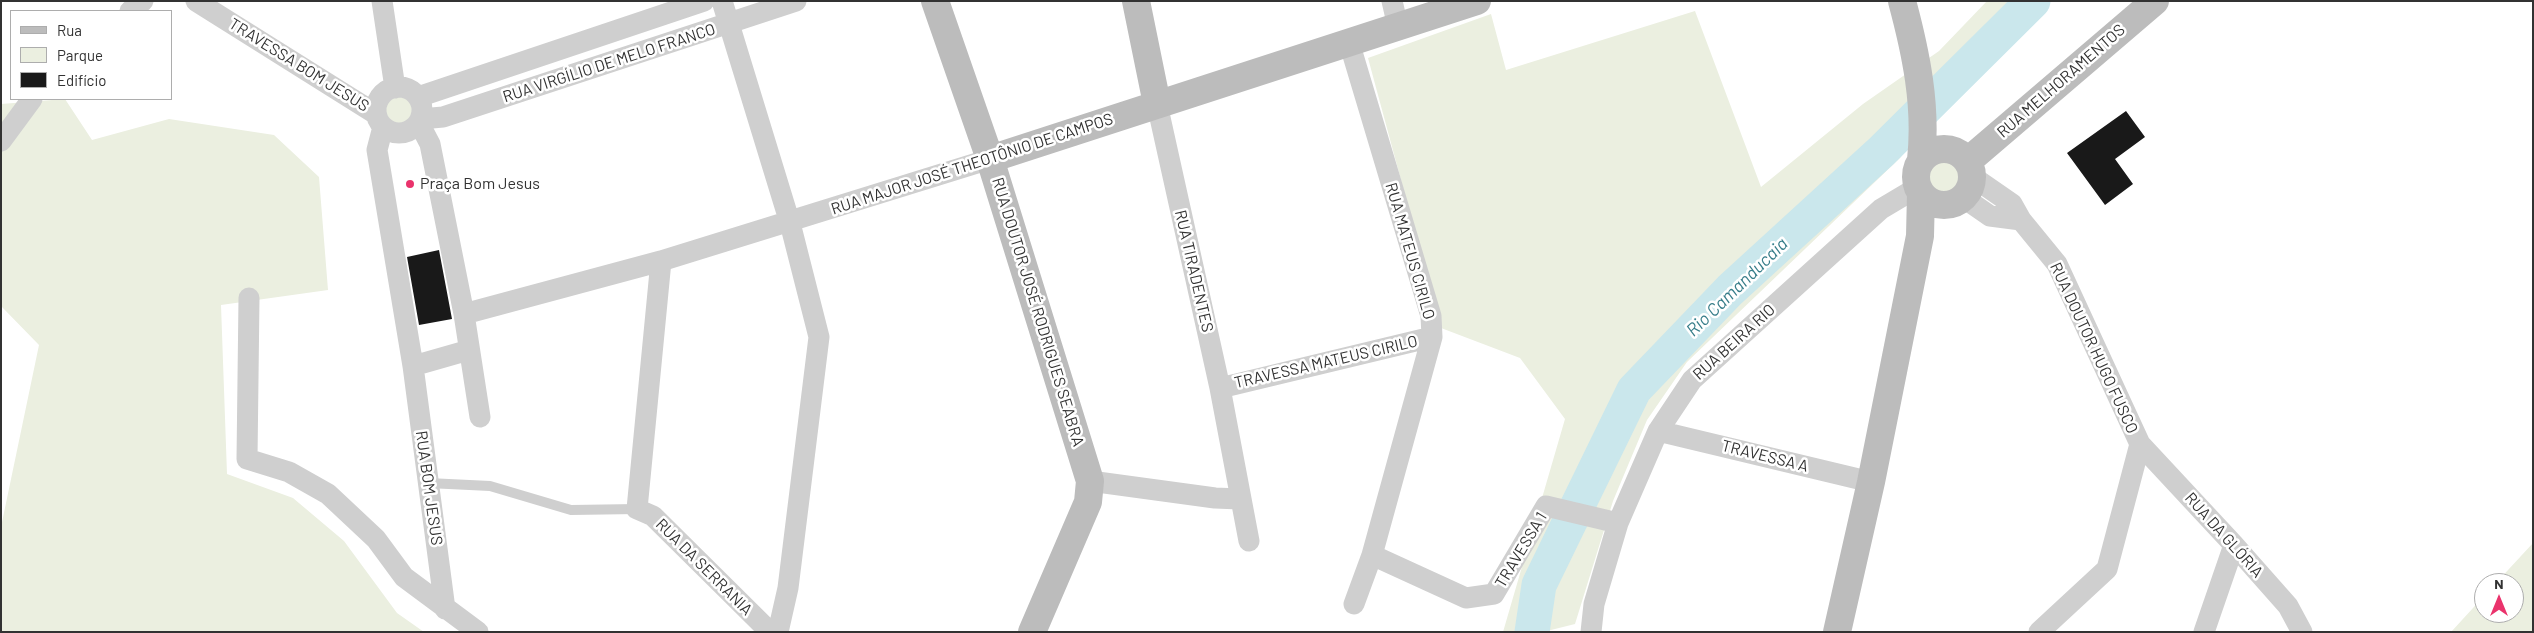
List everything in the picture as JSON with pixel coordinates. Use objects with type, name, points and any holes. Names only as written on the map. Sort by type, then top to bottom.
[{"type":"main road","name":"RUA DOUTOR JOSÉ RODRIGUES SEABRA","points":[[935,1],[990,159],[1090,481]]},
{"type":"main road","name":"RUA TIRADENTES","points":[[1136,1],[1156,104]]},
{"type":"main road","name":"RUA MAJOR JOSÉ THEOTÔNIO DE CAMPOS","points":[[990,159],[1349,42],[1395,14],[1477,1]]},
{"type":"main road","points":[[1837,632],[1871,482],[1920,236],[1917,169],[1921,160],[1924,131],[1916,54],[1902,1]]},
{"type":"main road","name":"RUA MELHORAMENTOS","points":[[1960,178],[2155,1]]},
{"type":"main road","points":[[1924,131],[1960,178]]},
{"type":"main road","points":[[1921,160],[1937,150],[1960,178]]},
{"type":"main road","points":[[1919,190],[1937,204],[1960,178]]},
{"type":"main road","points":[[1920,236],[1960,178]]},
{"type":"main road","points":[[1032,632],[1088,502],[1090,481]]},
{"type":"street","points":[[131,10],[143,1]]},
{"type":"street","name":"TRAVESSA BOM JESUS","points":[[196,1],[380,120]]},
{"type":"street","points":[[382,1],[395,88]]},
{"type":"street","name":"RUA VIRGÍLIO DE MELO FRANCO","points":[[418,97],[704,1]]},
{"type":"street","points":[[722,1],[790,223],[819,337],[788,588],[778,632]]},
{"type":"street","name":"RUA VIRGÍLIO DE MELO FRANCO","points":[[420,121],[443,117],[729,25],[796,1]]},
{"type":"street","name":"RUA MATEUS CIRILO","points":[[1349,42],[1431,316],[1432,337],[1372,555],[1354,604]]},
{"type":"street","points":[[469,350],[413,366],[377,150],[380,120],[379,100],[383,94],[395,88],[412,91],[418,97],[421,106],[420,121],[430,144],[464,314],[480,417]]},
{"type":"street","points":[[1,141],[28,103]]},
{"type":"street","name":"RUA TIRADENTES","points":[[1156,104],[1220,388],[1249,541]]},
{"type":"street","points":[[380,120],[399,133],[407,132],[420,121]]},
{"type":"street","name":"RUA MAJOR JOSÉ THEOTÔNIO DE CAMPOS","points":[[464,314],[661,261],[790,223],[990,159]]},
{"type":"street","name":"RUA DOUTOR HUGO FUSCO","points":[[1960,178],[1990,216],[2021,220],[2056,264],[2140,444],[2107,568],[2039,632]]},
{"type":"street","name":"RUA BEIRA RIO","points":[[1591,632],[1594,604],[1618,523],[1658,431],[1692,380],[1881,209],[1919,190]]},
{"type":"street","points":[[637,509],[661,261]]},
{"type":"street","points":[[249,298],[247,459],[289,472],[328,494],[376,539],[404,577],[478,632]]},
{"type":"street","name":"TRAVESSA MATEUS CIRILO","points":[[1220,388],[1432,337]]},
{"type":"street","name":"RUA BOM JESUS","points":[[413,366],[445,609]]},
{"type":"street","name":"TRAVESSA A","points":[[1658,431],[1871,482]]},
{"type":"street","name":"RUA DA GLÓRIA","points":[[2140,444],[2288,606],[2302,632]]},
{"type":"street","points":[[1090,481],[1215,498],[1240,499]]},
{"type":"street","name":"TRAVESSA 1","points":[[1372,555],[1466,598],[1494,594],[1546,506],[1589,518],[1618,523]]},
{"type":"street","name":"RUA DA SERRANIA","points":[[637,509],[654,516],[770,632]]},
{"type":"street","points":[[2204,632],[2234,545]]},
{"type":"lane","name":"RUA DA SERRANIA","points":[[428,482],[490,486],[571,510],[637,509]]},
{"type":"green space","points":[[1987,1],[2046,1],[1951,89],[1900,158],[1687,362],[1647,420],[1613,501],[1575,624],[1543,632],[1503,632],[1565,419],[1520,358],[1441,328],[1368,58],[1491,14],[1506,70],[1695,11],[1761,187],[1863,104],[1939,51]]},
{"type":"green space","points":[[399,97],[408,101],[412,110],[408,119],[399,123],[390,119],[386,110],[390,101]]},
{"type":"green space","points":[[66,100],[92,140],[169,119],[274,135],[319,177],[328,290],[221,305],[227,474],[293,498],[344,541],[397,613],[424,632],[1,632],[1,527],[39,345],[1,306],[1,104]]},
{"type":"green space","points":[[1939,152],[1949,152],[1961,159],[1968,171],[1968,181],[1961,193],[1949,200],[1939,200],[1931,196],[1924,189],[1920,181],[1920,171],[1924,163],[1931,156]]},
{"type":"green space","points":[[2533,543],[2533,632],[2451,632],[2474,607],[2474,623],[2524,623],[2524,573],[2505,573]]},
{"type":"building","points":[[2126,111],[2145,137],[2115,159],[2133,184],[2105,205],[2067,153]]},
{"type":"building","points":[[439,250],[452,319],[419,325],[407,257]]},
{"type":"waterway","name":"Rio Camanducaia","points":[[1532,632],[1539,585],[1634,390],[1730,290],[1882,151],[2033,1]]},
{"type":"place","name":"Praça Bom Jesus","points":[[410,184]]}]
